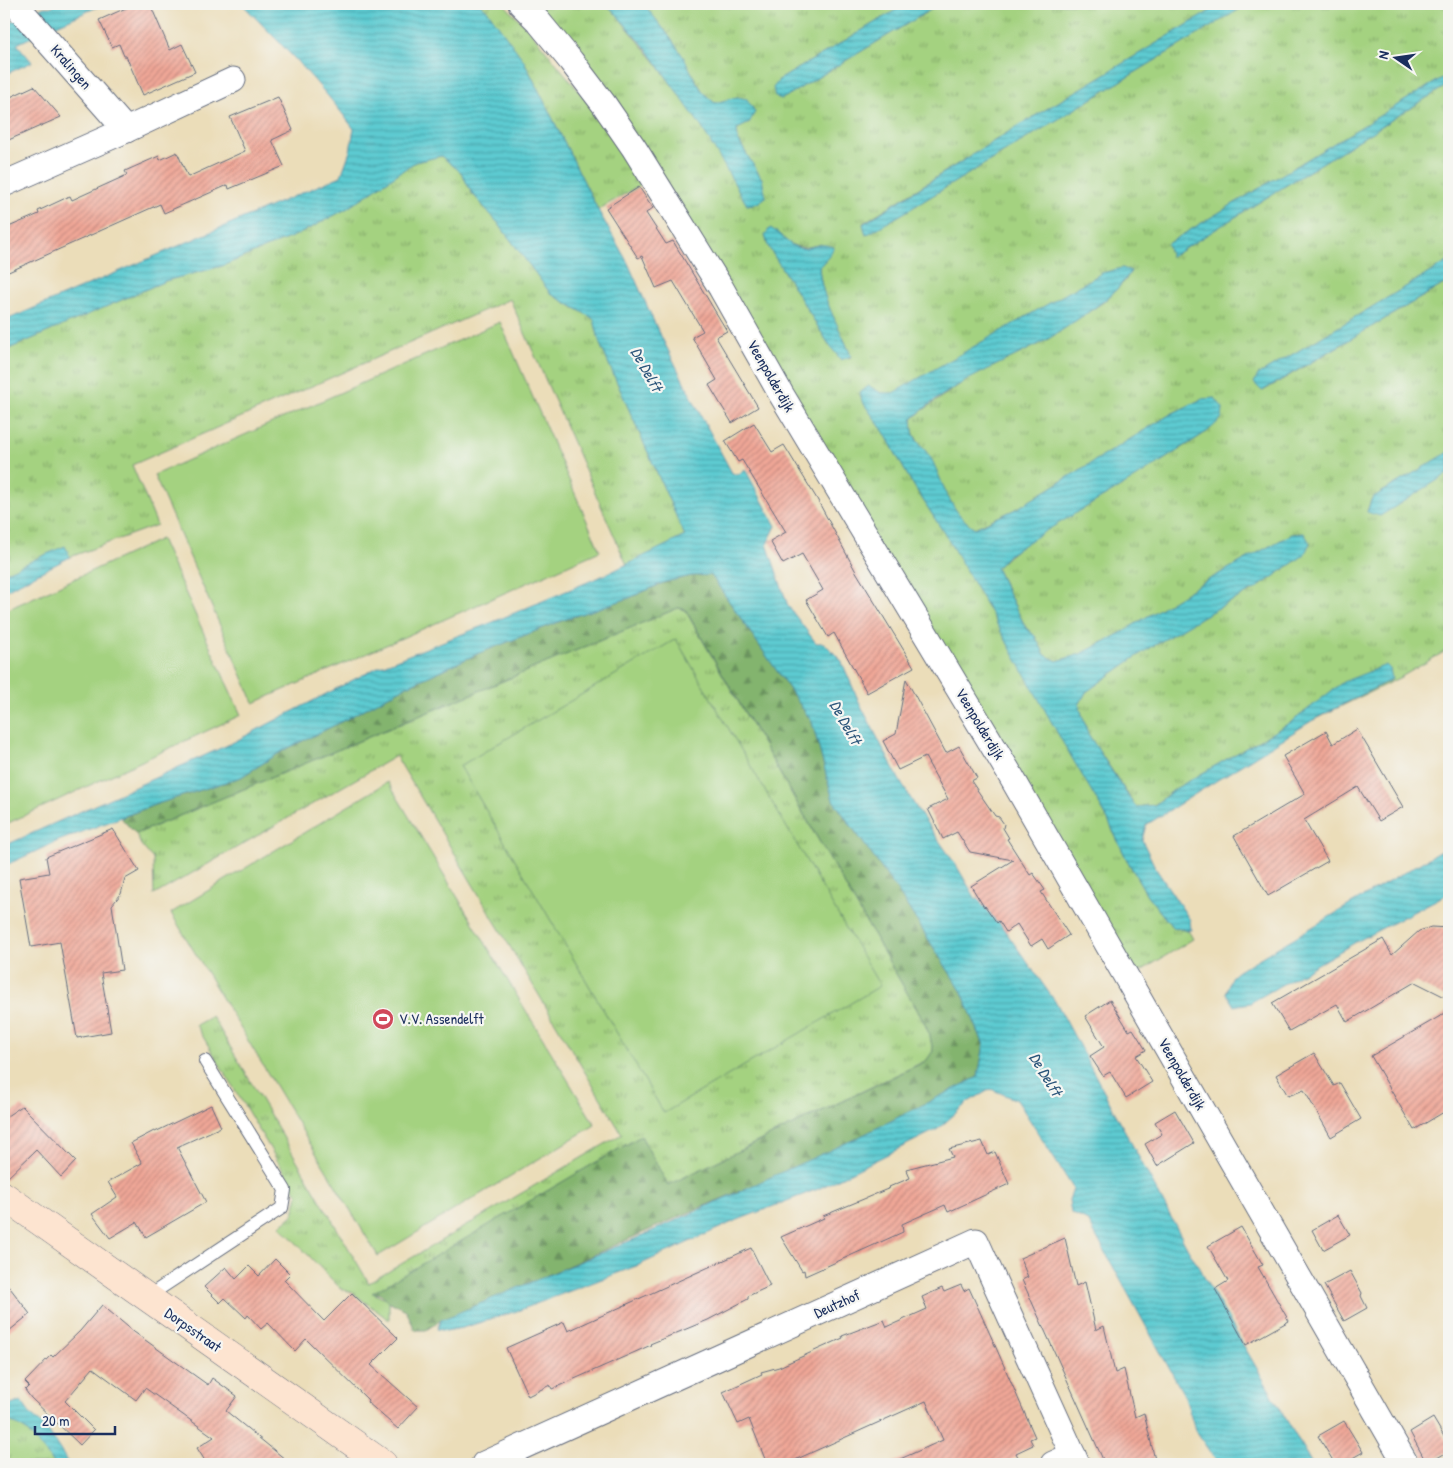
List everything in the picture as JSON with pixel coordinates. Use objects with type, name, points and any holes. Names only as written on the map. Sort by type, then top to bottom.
[{"type":"street","name":"Kralingen","points":[[15,4],[126,130]]},
{"type":"street","name":"Veenpolderdijk","points":[[521,4],[571,61],[629,140],[721,288],[781,394],[1008,771],[1406,1464]]},
{"type":"street","points":[[4,184],[233,80]]},
{"type":"street","name":"Dorpsstraat","points":[[4,1196],[383,1464]]},
{"type":"street","name":"Deutzhof","points":[[484,1464],[976,1241],[1068,1461]]},
{"type":"lane","points":[[147,1297],[282,1208],[285,1190],[205,1061]]},
{"type":"green space","points":[[480,4],[504,4],[530,31],[603,121],[645,182],[598,210],[524,61]]},
{"type":"green space","points":[[535,4],[607,4],[679,94],[713,145],[747,205],[758,203],[762,179],[738,140],[737,129],[749,123],[737,97],[715,103],[706,97],[669,36],[645,4],[906,4],[779,80],[782,99],[940,4],[1222,4],[1010,131],[863,223],[866,235],[1248,4],[1449,4],[1449,74],[1167,244],[1171,257],[1449,84],[1449,261],[1258,375],[1263,391],[1449,281],[1449,452],[1372,498],[1367,511],[1381,515],[1449,473],[1449,649],[1401,677],[1313,720],[1392,679],[1343,682],[1293,721],[1175,789],[1154,805],[1136,807],[1088,734],[1079,705],[1086,692],[1140,654],[1203,616],[1257,588],[1304,555],[1292,534],[1197,586],[1119,634],[1081,654],[1057,661],[1045,655],[1035,636],[1026,628],[996,568],[1031,539],[1126,484],[1208,431],[1202,399],[1171,414],[1018,508],[974,528],[966,522],[953,506],[929,457],[916,438],[912,419],[966,380],[1045,341],[1105,301],[1125,281],[1131,271],[1122,268],[1102,273],[893,394],[881,393],[869,386],[862,401],[884,432],[909,478],[988,608],[1105,814],[1127,860],[1147,895],[1173,928],[1188,930],[1193,939],[1136,974]],"holes":[[[770,229],[792,245],[806,247],[821,244],[829,256],[819,267],[821,282],[830,310],[851,357],[841,359],[830,346],[768,246],[765,235]]]},
{"type":"green space","points":[[441,156],[461,172],[472,193],[498,223],[551,294],[594,319],[600,344],[685,536],[627,565],[510,299],[132,465],[157,525],[70,557],[65,547],[4,573],[4,351],[165,281],[222,266],[301,233],[346,209],[415,162]]},
{"type":"green space","points":[[500,322],[600,551],[254,703],[154,475]]},
{"type":"green space","points":[[161,539],[241,715],[4,825],[4,611]]},
{"type":"green space","points":[[711,575],[812,722],[833,800],[899,893],[962,992],[984,1045],[978,1077],[887,1124],[781,1174],[685,1214],[469,1310],[441,1320],[426,1330],[415,1330],[406,1310],[390,1302],[380,1294],[372,1293],[641,1136],[668,1185],[926,1061],[933,1051],[930,1036],[924,1022],[685,609],[678,608],[136,834],[121,818],[154,805],[241,777],[284,750],[405,687],[477,654],[566,619],[629,598],[665,582],[691,576]]},
{"type":"green space","points":[[678,608],[685,610],[924,1022],[930,1036],[933,1051],[927,1060],[668,1185],[641,1136],[373,1293],[389,1301],[389,1320],[353,1293],[341,1289],[280,1226],[293,1215],[298,1195],[196,1025],[212,1016],[369,1283],[622,1134],[396,756],[154,895],[153,859],[141,845],[136,834]]},
{"type":"green space","points":[[676,639],[880,986],[664,1113],[460,766]]},
{"type":"green space","name":"V.V. Assendelft","points":[[388,782],[595,1125],[378,1256],[171,913]]},
{"type":"green space","points":[[12,1421],[27,1431],[55,1464],[4,1464],[4,1423]]},
{"type":"water","points":[[58,4],[104,4],[17,44],[32,62],[4,75],[4,23],[6,24],[44,7]]},
{"type":"water","name":"De Delft","points":[[242,4],[480,4],[487,10],[524,61],[598,210],[628,263],[655,324],[697,408],[732,473],[738,475],[745,469],[776,526],[767,544],[788,606],[816,643],[824,643],[841,660],[860,704],[900,781],[919,812],[956,865],[976,899],[981,897],[1057,1004],[1188,1249],[1312,1464],[1218,1464],[1195,1430],[1185,1397],[1088,1221],[1071,1213],[1069,1200],[1073,1188],[1017,1100],[991,1089],[968,1102],[938,1129],[818,1189],[735,1221],[639,1265],[517,1311],[462,1328],[446,1331],[437,1329],[441,1320],[639,1237],[857,1138],[978,1077],[984,1045],[962,992],[899,893],[833,800],[812,722],[711,575],[691,576],[665,582],[629,598],[566,619],[477,654],[405,687],[284,750],[241,777],[154,805],[58,841],[4,866],[4,846],[230,744],[378,667],[493,622],[609,573],[685,536],[600,344],[594,319],[551,294],[498,223],[472,193],[461,172],[441,156],[415,162],[346,209],[301,233],[222,266],[165,281],[4,351],[4,321],[341,176],[350,151],[354,129],[314,80]]},
{"type":"water","points":[[607,4],[645,4],[684,58],[709,99],[715,103],[737,97],[747,99],[755,112],[749,123],[737,129],[738,140],[762,179],[766,197],[758,203],[747,205],[701,126],[646,48]]},
{"type":"water","points":[[906,4],[940,4],[782,99],[775,97],[773,88],[779,80]]},
{"type":"water","points":[[1222,4],[1248,4],[866,235],[863,224],[1010,131]]},
{"type":"water","points":[[1449,74],[1449,84],[1171,257],[1167,244]]},
{"type":"water","points":[[770,228],[799,248],[821,245],[834,247],[819,267],[820,279],[827,302],[851,356],[841,360],[830,346],[768,246],[765,235]]},
{"type":"water","points":[[1449,261],[1449,281],[1262,391],[1254,383],[1258,375]]},
{"type":"water","points":[[1122,268],[1131,271],[1126,279],[1114,292],[1093,309],[1043,342],[958,385],[927,406],[912,419],[914,435],[932,460],[949,498],[959,515],[975,528],[1018,508],[1171,414],[1202,399],[1215,398],[1223,408],[1222,418],[1208,431],[1132,480],[1008,555],[996,568],[1026,628],[1035,636],[1045,655],[1057,661],[1081,654],[1119,634],[1197,586],[1292,534],[1304,533],[1310,543],[1304,555],[1257,588],[1203,616],[1140,654],[1086,692],[1079,705],[1088,734],[1130,799],[1136,807],[1155,805],[1175,789],[1293,721],[1343,682],[1386,665],[1390,669],[1392,679],[1313,720],[1146,825],[1142,840],[1156,869],[1190,920],[1191,930],[1173,928],[1147,895],[1127,860],[1105,814],[988,608],[909,478],[884,432],[862,401],[860,392],[869,386],[881,393],[893,393],[1102,273]]},
{"type":"water","points":[[1449,452],[1449,473],[1380,516],[1367,512],[1372,498]]},
{"type":"water","points":[[65,546],[70,557],[4,591],[4,573]]},
{"type":"water","points":[[1449,846],[1449,893],[1356,942],[1250,1003],[1234,1006],[1226,993],[1231,977],[1238,971]]},
{"type":"water","points":[[21,1401],[31,1415],[46,1428],[69,1464],[55,1464],[27,1431],[12,1422],[4,1423],[4,1408]]},
{"type":"building","points":[[135,4],[150,4],[170,50],[182,44],[195,72],[143,95],[119,44],[112,47],[99,20]]},
{"type":"building","points":[[34,86],[61,117],[4,142],[4,100]]},
{"type":"building","points":[[278,97],[293,130],[272,140],[284,166],[229,189],[228,185],[164,213],[160,204],[4,274],[4,229],[39,214],[38,211],[70,196],[72,200],[127,175],[125,171],[159,156],[160,160],[177,152],[188,177],[245,151],[230,117]]},
{"type":"building","points":[[639,187],[653,208],[646,213],[666,244],[673,241],[727,331],[716,337],[758,407],[732,423],[709,385],[717,380],[692,337],[703,331],[673,281],[656,288],[642,256],[638,258],[606,208]]},
{"type":"building","points":[[754,423],[772,452],[784,445],[817,499],[855,570],[914,667],[867,693],[834,633],[828,637],[806,600],[823,590],[802,554],[783,564],[770,541],[786,532],[742,460],[738,462],[725,441]]},
{"type":"building","points":[[906,679],[946,753],[959,746],[977,778],[971,781],[995,816],[999,817],[1004,824],[1003,828],[1009,838],[1007,839],[1030,875],[1033,873],[1045,890],[1041,892],[1069,935],[1048,949],[1042,939],[1031,946],[1017,924],[1006,932],[999,921],[997,923],[984,907],[971,886],[1013,860],[970,852],[957,832],[943,839],[928,809],[948,799],[925,757],[898,770],[883,741],[896,734]]},
{"type":"building","points":[[1357,729],[1403,807],[1379,821],[1358,787],[1304,820],[1328,861],[1268,896],[1234,836],[1305,794],[1283,756],[1326,731],[1333,744]]},
{"type":"building","points":[[113,829],[139,871],[125,879],[121,894],[112,905],[122,970],[101,973],[111,1032],[77,1038],[60,942],[31,947],[19,878],[49,873],[46,857]]},
{"type":"building","points":[[1431,927],[1449,928],[1449,999],[1415,982],[1347,1022],[1337,1004],[1289,1031],[1272,1003],[1383,939],[1392,955],[1419,931]]},
{"type":"building","points":[[1110,1000],[1129,1031],[1133,1029],[1146,1050],[1136,1056],[1152,1082],[1126,1098],[1110,1072],[1103,1076],[1090,1056],[1104,1047],[1085,1016]]},
{"type":"building","points":[[1449,1011],[1449,1109],[1414,1130],[1371,1056]]},
{"type":"building","points":[[1314,1053],[1334,1086],[1340,1083],[1361,1119],[1331,1137],[1304,1090],[1288,1096],[1276,1075]]},
{"type":"building","points":[[211,1105],[221,1127],[177,1147],[206,1202],[146,1237],[137,1222],[110,1238],[92,1214],[117,1197],[108,1182],[142,1163],[131,1143]]},
{"type":"building","points":[[22,1106],[76,1161],[61,1177],[36,1150],[4,1181],[4,1118]]},
{"type":"building","points":[[1175,1110],[1194,1143],[1157,1166],[1145,1144],[1162,1134],[1155,1122]]},
{"type":"building","points":[[982,1141],[988,1155],[995,1152],[1009,1184],[948,1212],[945,1205],[902,1224],[903,1232],[805,1276],[804,1270],[802,1271],[781,1237],[824,1218],[823,1216],[910,1178],[906,1169],[953,1157],[949,1149]]},
{"type":"building","points":[[1338,1215],[1350,1235],[1323,1250],[1312,1230]]},
{"type":"building","points":[[1241,1227],[1263,1265],[1258,1267],[1289,1321],[1246,1345],[1215,1289],[1228,1281],[1208,1246]]},
{"type":"building","points":[[1065,1238],[1076,1286],[1085,1282],[1096,1330],[1104,1326],[1115,1373],[1124,1369],[1135,1417],[1144,1413],[1156,1464],[1105,1464],[1022,1280],[1028,1277],[1020,1258]]},
{"type":"building","points":[[751,1248],[770,1286],[748,1296],[748,1299],[708,1320],[650,1344],[552,1389],[550,1385],[528,1396],[506,1348],[564,1322],[568,1331]]},
{"type":"building","points":[[275,1259],[290,1274],[284,1280],[324,1321],[352,1293],[398,1338],[371,1365],[418,1407],[398,1429],[367,1402],[368,1400],[306,1339],[295,1351],[268,1323],[261,1329],[248,1315],[246,1318],[225,1298],[220,1303],[204,1287],[226,1267],[236,1279],[249,1266],[259,1276]]},
{"type":"building","points":[[1350,1271],[1362,1293],[1361,1296],[1367,1308],[1344,1321],[1324,1285]]},
{"type":"building","points":[[4,1280],[30,1314],[4,1335]]},
{"type":"building","points":[[961,1285],[964,1291],[969,1288],[994,1343],[1035,1437],[1030,1439],[1033,1445],[1016,1453],[1018,1457],[1002,1464],[889,1464],[943,1440],[926,1401],[786,1464],[767,1464],[749,1419],[738,1424],[723,1392],[762,1374],[761,1372],[779,1367],[843,1338],[842,1336],[884,1320],[887,1327],[927,1309],[922,1297],[942,1288],[944,1292]]},
{"type":"building","points":[[102,1305],[134,1332],[208,1385],[212,1378],[237,1396],[226,1411],[291,1464],[207,1464],[197,1448],[214,1437],[145,1388],[136,1400],[93,1368],[65,1401],[94,1430],[80,1445],[31,1398],[25,1390],[29,1386],[25,1382],[51,1355],[53,1357],[80,1331]]},
{"type":"building","points":[[1433,1418],[1449,1445],[1449,1451],[1427,1464],[1410,1432]]},
{"type":"building","points":[[1344,1421],[1363,1452],[1342,1464],[1335,1464],[1318,1436]]},
{"type":"place","name":"V.V. Assendelft","points":[[383,1019]]}]
